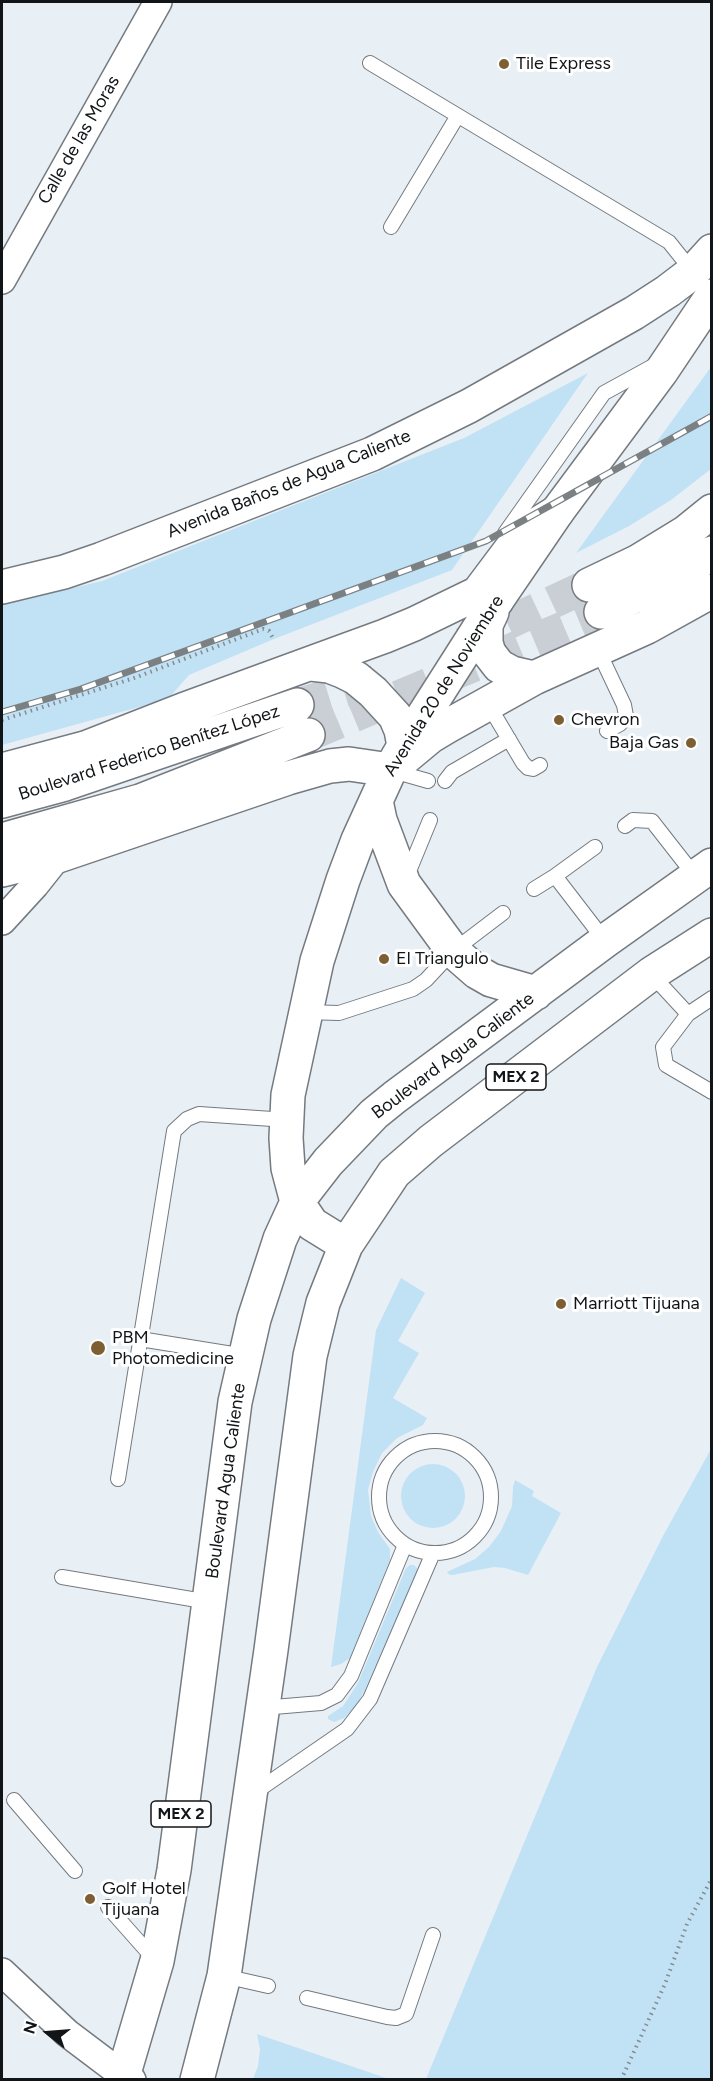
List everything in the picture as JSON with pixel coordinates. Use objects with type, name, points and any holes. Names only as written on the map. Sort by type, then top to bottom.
[{"type":"main road","name":"Avenida 20 de Noviembre","points":[[346,1245],[312,1224],[297,1202],[288,1168],[287,1120],[288,1095],[305,1012],[317,962],[343,880],[397,758],[497,600],[557,512],[673,355],[707,276]]},
{"type":"main road","name":"Avenida Baños de Agua Caliente","points":[[2,587],[102,560],[372,454],[468,406],[634,313],[668,291],[707,276]]},
{"type":"main road","points":[[711,511],[686,532],[637,562],[595,598],[673,578],[711,552]]},
{"type":"main road","points":[[2,770],[85,748],[311,664],[385,636],[478,593],[523,533],[557,512]]},
{"type":"main road","points":[[2,870],[58,856],[288,778],[330,766],[397,758],[431,736],[534,678],[647,627],[711,591]]},
{"type":"main road","points":[[497,600],[486,625],[486,643],[489,653],[499,666],[512,673],[534,678]]},
{"type":"main road","points":[[311,664],[329,666],[342,671],[356,678],[373,692],[395,717],[401,730],[397,758]]},
{"type":"main road","name":"Boulevard Federico Benítez López","points":[[2,801],[65,784],[297,705]]},
{"type":"main road","name":"Boulevard Federico Benítez López","points":[[2,840],[140,801],[308,735]]},
{"type":"main road","points":[[376,801],[380,820],[404,884],[453,951],[491,980],[536,993]]},
{"type":"main road","name":"Boulevard Agua Caliente","points":[[126,2078],[157,1961],[174,1870],[235,1402],[254,1319],[280,1239],[297,1202],[328,1162],[374,1114],[703,870]]},
{"type":"main road","name":"MEX 2","points":[[197,2079],[224,1976],[310,1356],[323,1303],[346,1245],[394,1173],[431,1141],[651,974],[711,935]]},
{"type":"street","name":"Calle de las Moras","points":[[2,280],[158,2]]},
{"type":"street","points":[[2,921],[58,856]]},
{"type":"street","points":[[2,1972],[68,2033],[126,2078]]},
{"type":"lane","points":[[370,63],[669,242],[707,276]]},
{"type":"lane","points":[[391,227],[457,117]]},
{"type":"lane","points":[[458,602],[604,393],[673,355]]},
{"type":"lane","points":[[598,650],[624,705],[626,716],[620,724],[607,730]]},
{"type":"lane","points":[[488,704],[528,768],[533,769],[540,765]]},
{"type":"lane","points":[[445,781],[452,772],[509,740]]},
{"type":"lane","points":[[397,758],[428,781]]},
{"type":"lane","points":[[404,884],[430,819]]},
{"type":"lane","points":[[625,826],[633,820],[652,821],[703,870]]},
{"type":"lane","points":[[534,889],[595,847]]},
{"type":"lane","points":[[555,876],[605,941]]},
{"type":"lane","points":[[305,1012],[339,1013],[413,989],[426,980],[453,951],[503,913]]},
{"type":"lane","points":[[651,974],[688,1014]]},
{"type":"lane","points":[[711,998],[688,1014],[663,1047],[666,1065],[711,1092]]},
{"type":"lane","points":[[118,1479],[174,1131],[187,1119],[199,1114],[287,1120]]},
{"type":"lane","points":[[140,1339],[246,1356]]},
{"type":"lane","points":[[425,1441],[444,1441],[461,1447],[476,1458],[486,1474],[491,1492],[489,1511],[481,1528],[468,1542],[452,1551],[433,1553],[415,1550],[405,1545],[389,1530],[381,1513],[379,1494],[382,1475],[392,1460],[407,1448],[425,1441]]},
{"type":"lane","points":[[262,1708],[321,1703],[337,1695],[351,1676],[405,1545]]},
{"type":"lane","points":[[250,1796],[347,1729],[353,1722],[370,1699],[433,1553]]},
{"type":"lane","points":[[62,1577],[209,1602]]},
{"type":"lane","points":[[14,1800],[75,1871]]},
{"type":"lane","points":[[108,1907],[157,1961]]},
{"type":"lane","points":[[307,1998],[387,2017],[396,2018],[406,2014],[434,1935]]},
{"type":"lane","points":[[224,1976],[267,1986]]},
{"type":"path","points":[[2,720],[134,678],[263,629],[269,631],[278,650]]},
{"type":"path","points":[[621,2079],[665,1983],[687,1924],[711,1878]]},
{"type":"shaded area","points":[[711,367],[711,469],[671,500],[629,526],[576,553]]},
{"type":"shaded area","points":[[588,373],[452,570],[274,639],[189,675],[168,699],[2,745],[2,605],[102,581],[464,438]]},
{"type":"shaded area","points":[[401,1278],[425,1293],[398,1341],[419,1353],[393,1398],[427,1418],[423,1425],[397,1438],[382,1453],[373,1472],[368,1490],[371,1516],[378,1532],[390,1549],[390,1560],[350,1658],[331,1667],[376,1330]]},
{"type":"shaded area","points":[[711,1449],[711,2079],[426,2079],[597,1667],[663,1536]]},
{"type":"shaded area","points":[[433,1464],[456,1473],[465,1496],[456,1519],[433,1528],[410,1519],[401,1496],[410,1473]]},
{"type":"shaded area","points":[[515,1480],[534,1491],[532,1496],[561,1513],[528,1575],[494,1567],[448,1574],[447,1572],[475,1559],[489,1547],[501,1531],[512,1506]]},
{"type":"shaded area","points":[[410,1565],[417,1568],[417,1572],[357,1705],[344,1718],[334,1722],[328,1719],[328,1716],[343,1706],[358,1683],[406,1568]]},
{"type":"shaded area","points":[[257,2034],[389,2079],[253,2079],[258,2066],[260,2049]]},
{"type":"tunnel","points":[[463,644],[589,585]]},
{"type":"tunnel","points":[[308,735],[601,612]]},
{"type":"tunnel","points":[[297,705],[386,678]]},
{"type":"railway","points":[[2,712],[81,689],[486,541],[712,416]]},
{"type":"place","name":"Tile Express","points":[[504,64]]},
{"type":"place","name":"Chevron","points":[[559,720]]},
{"type":"place","name":"Baja Gas","points":[[691,743]]},
{"type":"place","name":"El Triangulo","points":[[384,959]]},
{"type":"place","name":"Marriott Tijuana","points":[[561,1304]]},
{"type":"place","name":"PBM Photomedicine","points":[[98,1348]]},
{"type":"place","name":"Golf Hotel Tijuana","points":[[90,1899]]}]
